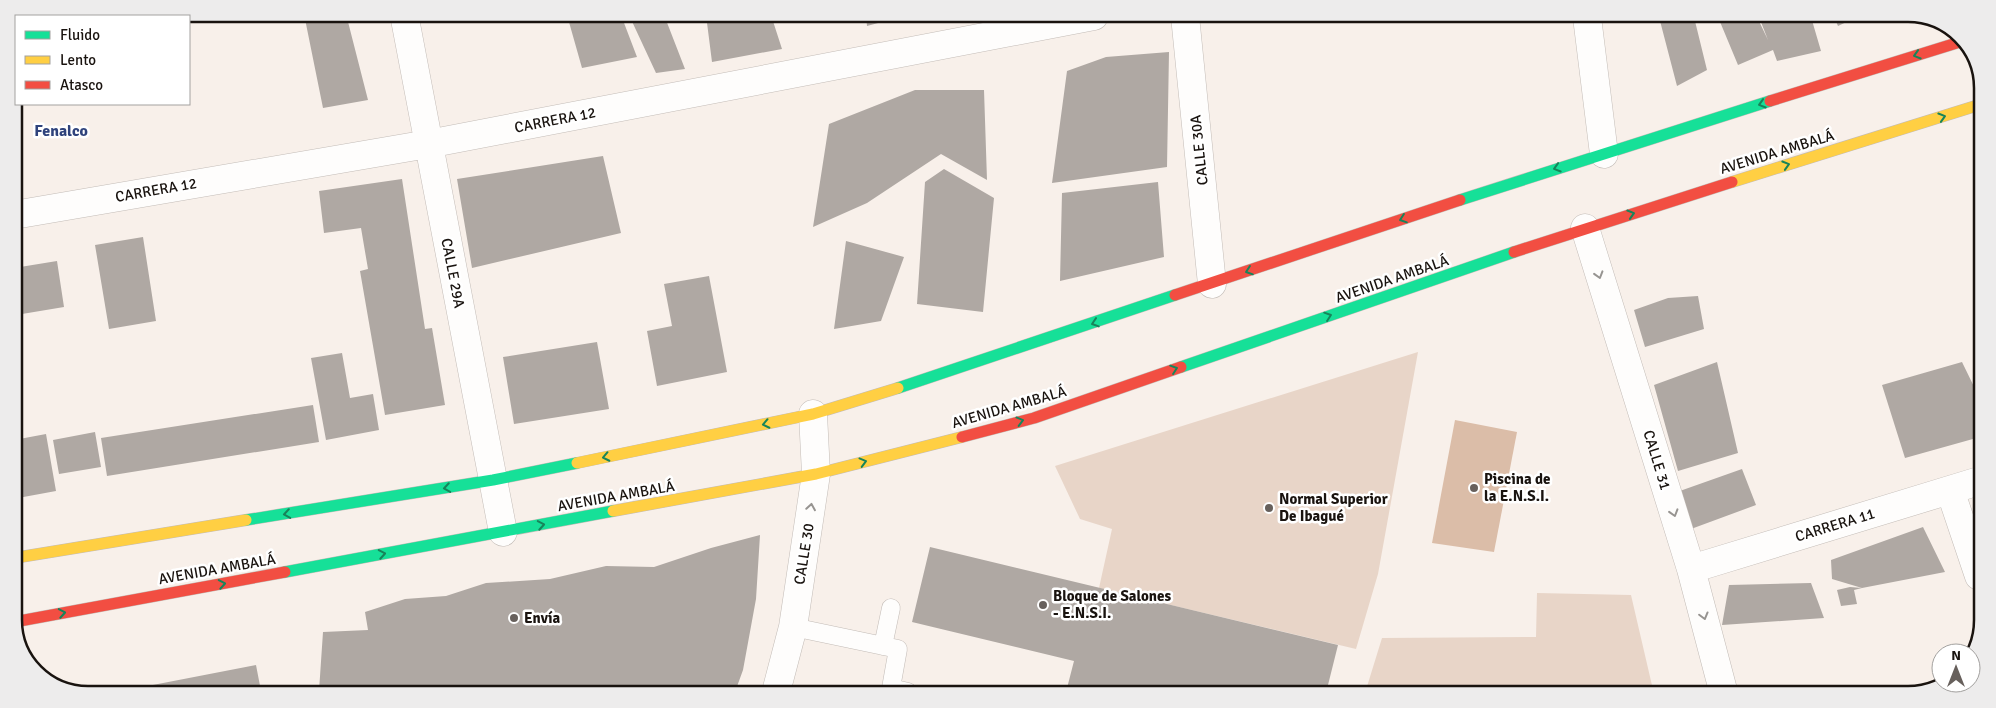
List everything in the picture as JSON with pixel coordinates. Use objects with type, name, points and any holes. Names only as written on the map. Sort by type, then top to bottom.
[{"type":"main road","points":[[23,557],[493,480],[813,414],[878,395],[1604,154],[1956,44]]},
{"type":"main road","name":"AVENIDA AMBALÁ","points":[[23,620],[816,474],[1034,418],[1585,228],[1973,107]]},
{"type":"street","name":"CALLE 29A","points":[[405,22],[503,532]]},
{"type":"street","name":"CARRERA 12","points":[[22,214],[428,144],[1063,22]]},
{"type":"street","name":"CALLE 30A","points":[[1186,22],[1212,284]]},
{"type":"street","points":[[1588,22],[1604,154]]},
{"type":"street","name":"CALLE 31","points":[[1585,228],[1691,569],[1722,686]]},
{"type":"street","name":"CALLE 30","points":[[778,686],[793,627],[816,474],[813,414]]},
{"type":"street","name":"CARRERA 11","points":[[1691,569],[1974,483]]},
{"type":"street","points":[[1950,490],[1974,561]]},
{"type":"lane","points":[[883,646],[891,608]]},
{"type":"lane","points":[[793,627],[898,650],[891,686]]},
{"type":"shaded area","points":[[1418,352],[1378,574],[1356,649],[1099,588],[1112,529],[1080,519],[1055,466]]},
{"type":"shaded area","name":"Piscina de la E.N.S.I.","points":[[1455,420],[1517,432],[1494,552],[1432,543]]},
{"type":"shaded area","points":[[1537,593],[1631,595],[1652,686],[1367,686],[1382,638],[1536,637]]},
{"type":"building","points":[[306,22],[348,22],[368,100],[323,108]]},
{"type":"building","points":[[569,22],[624,22],[637,57],[582,68]]},
{"type":"building","points":[[632,22],[667,22],[685,69],[656,73]]},
{"type":"building","points":[[707,22],[773,22],[782,49],[712,62]]},
{"type":"building","points":[[867,22],[882,22],[867,26]]},
{"type":"building","points":[[1660,22],[1695,22],[1707,70],[1677,86]]},
{"type":"building","points":[[1720,22],[1759,22],[1768,40],[1761,22],[1812,22],[1821,51],[1777,61],[1773,50],[1738,65]]},
{"type":"building","points":[[1836,22],[1846,22],[1838,26]]},
{"type":"building","points":[[1169,52],[1167,167],[1052,183],[1067,71],[1106,57]]},
{"type":"building","points":[[915,90],[984,90],[987,180],[941,154],[867,203],[813,227],[829,124]]},
{"type":"building","points":[[603,156],[621,233],[472,268],[457,179]]},
{"type":"building","points":[[944,169],[994,198],[983,312],[917,304],[925,182]]},
{"type":"building","points":[[402,179],[425,329],[432,328],[445,405],[385,415],[360,271],[368,269],[361,228],[324,233],[319,191]]},
{"type":"building","points":[[1158,182],[1164,257],[1060,281],[1062,193]]},
{"type":"building","points":[[143,237],[156,321],[109,329],[95,245]]},
{"type":"building","points":[[846,241],[904,257],[881,321],[834,329]]},
{"type":"building","points":[[57,261],[64,307],[22,314],[22,267]]},
{"type":"building","points":[[709,276],[727,372],[657,386],[647,331],[672,326],[664,284]]},
{"type":"building","points":[[1698,296],[1704,329],[1645,347],[1634,310],[1668,298]]},
{"type":"building","points":[[597,342],[609,409],[514,424],[503,357]]},
{"type":"building","points":[[342,353],[350,398],[373,394],[379,430],[326,440],[311,358]]},
{"type":"building","points":[[1717,362],[1738,453],[1678,471],[1654,385]]},
{"type":"building","points":[[1962,362],[1974,386],[1974,439],[1905,458],[1882,385]]},
{"type":"building","points":[[313,405],[319,442],[107,476],[101,438]]},
{"type":"building","points":[[95,432],[101,467],[59,474],[53,440]]},
{"type":"building","points":[[46,434],[56,491],[23,497],[23,438]]},
{"type":"building","points":[[1742,469],[1756,505],[1691,529],[1677,492]]},
{"type":"building","points":[[1923,527],[1945,572],[1862,588],[1832,579],[1831,560]]},
{"type":"building","points":[[760,535],[756,599],[743,670],[737,686],[319,686],[323,632],[368,630],[365,612],[405,599],[446,596],[486,583],[550,579],[606,566],[654,567],[711,548]]},
{"type":"building","name":"Bloque de Salones - E.N.S.I.","points":[[930,547],[1338,645],[1328,686],[1068,686],[1074,661],[912,622]]},
{"type":"building","points":[[1811,583],[1824,618],[1722,625],[1729,585]]},
{"type":"building","points":[[1850,587],[1862,588],[1854,590],[1857,604],[1841,606],[1837,590]]},
{"type":"building","points":[[256,665],[260,686],[148,686]]},
{"type":"traffic: fast","points":[[1460,200],[1770,101]]},
{"type":"traffic: fast","points":[[1181,367],[1514,252]]},
{"type":"traffic: fast","points":[[898,388],[1175,295]]},
{"type":"traffic: fast","points":[[246,520],[493,480],[577,463]]},
{"type":"traffic: fast","points":[[285,572],[613,511]]},
{"type":"traffic: slow","points":[[1732,182],[1973,107]]},
{"type":"traffic: slow","points":[[577,463],[813,414],[898,388]]},
{"type":"traffic: slow","points":[[613,511],[816,474],[962,437]]},
{"type":"traffic: slow","points":[[23,557],[246,520]]},
{"type":"traffic: jam","points":[[1770,101],[1955,43]]},
{"type":"traffic: jam","points":[[1514,252],[1732,182]]},
{"type":"traffic: jam","points":[[1175,295],[1460,200]]},
{"type":"traffic: jam","points":[[962,437],[1034,418],[1181,367]]},
{"type":"traffic: jam","points":[[23,620],[285,572]]},
{"type":"place","name":"Piscina de la E.N.S.I.","points":[[1474,488]]},
{"type":"place","name":"Normal Superior De Ibagué","points":[[1269,508]]},
{"type":"place","name":"Bloque de Salones - E.N.S.I.","points":[[1043,605]]},
{"type":"place","name":"Envía","points":[[514,618]]},
{"type":"district","name":"Fenalco","points":[[61,130]]}]
